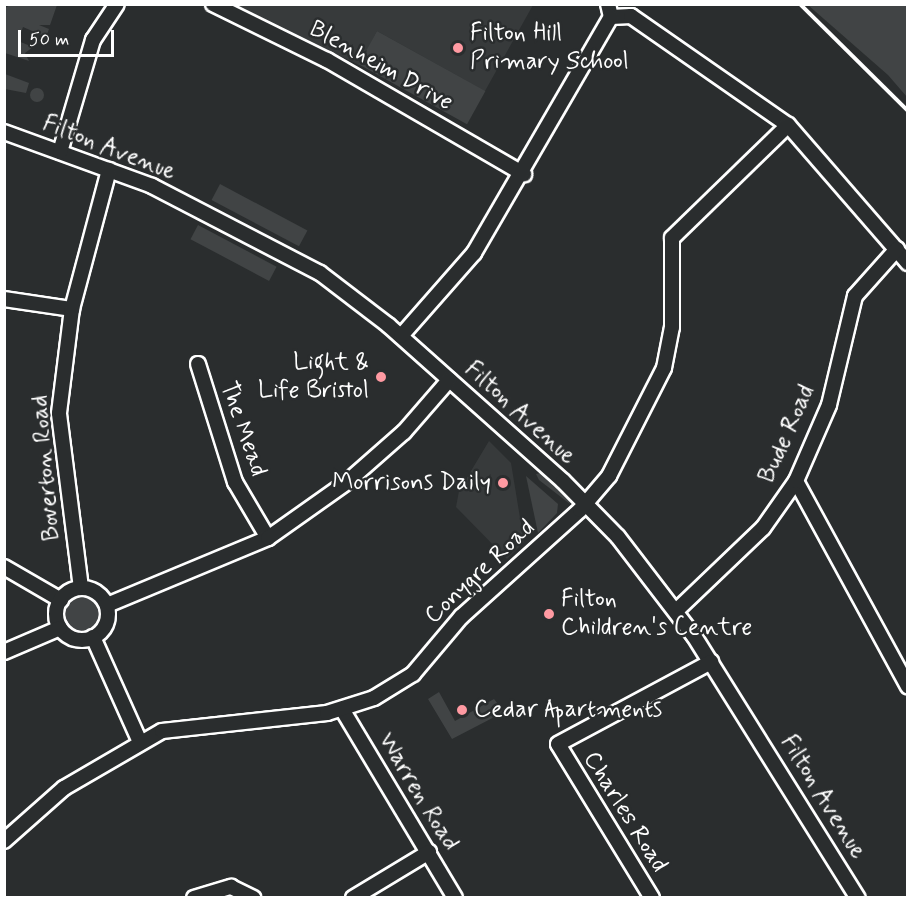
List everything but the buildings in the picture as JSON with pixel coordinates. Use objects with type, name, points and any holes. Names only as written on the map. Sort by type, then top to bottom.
[{"type":"street","points":[[60,152],[93,40],[117,4]]},
{"type":"street","name":"Blenheim Drive","points":[[213,4],[327,60],[524,174]]},
{"type":"street","points":[[401,336],[474,253],[524,174],[610,11],[632,16],[788,125],[908,263]]},
{"type":"street","name":"Conygre Road","points":[[4,841],[64,788],[139,740],[190,724],[342,709],[374,698],[413,674],[461,617],[586,504],[609,476],[664,368],[672,327],[672,238],[788,125]]},
{"type":"street","name":"Filton Avenue","points":[[4,132],[109,170],[295,258],[401,336],[586,504],[676,612],[711,663],[858,897]]},
{"type":"street","name":"Boverton Road","points":[[81,588],[59,413],[72,309],[109,170]]},
{"type":"street","name":"Bude Road","points":[[676,612],[763,528],[796,481],[830,405],[855,296],[897,249]]},
{"type":"street","points":[[4,299],[72,309]]},
{"type":"street","name":"The Mead","points":[[198,364],[235,482],[268,538]]},
{"type":"street","points":[[106,605],[268,538],[347,482],[404,432],[449,380]]},
{"type":"street","points":[[796,481],[908,686]]},
{"type":"street","points":[[4,567],[61,600]]},
{"type":"street","points":[[60,628],[79,639],[93,637],[107,620],[106,605],[97,592],[81,588],[61,600]]},
{"type":"street","points":[[60,628],[61,600]]},
{"type":"street","points":[[4,652],[60,628]]},
{"type":"street","points":[[93,637],[139,740]]},
{"type":"street","name":"Charles Road","points":[[652,897],[558,744],[711,663]]},
{"type":"street","name":"Warren Road","points":[[342,709],[455,897]]},
{"type":"street","points":[[353,897],[429,852]]},
{"type":"street","points":[[194,897],[231,887],[254,897]]},
{"type":"shaded area","points":[[12,4],[57,5],[50,25],[39,25],[49,29],[46,37],[23,27],[18,41],[33,47],[25,53],[29,61],[5,53],[5,8]]},
{"type":"shaded area","name":"Filton Hill Primary School","points":[[235,5],[533,5],[485,91],[377,31],[359,65]]},
{"type":"shaded area","points":[[808,5],[907,5],[907,97],[888,75]]},
{"type":"shaded area","points":[[377,31],[485,91],[467,124],[359,64]]},
{"type":"shaded area","points":[[5,74],[29,83],[26,93],[5,89]]},
{"type":"shaded area","points":[[37,88],[42,90],[44,95],[42,100],[37,102],[32,100],[30,95],[32,90]]},
{"type":"shaded area","points":[[220,184],[307,230],[299,246],[212,200]]},
{"type":"shaded area","points":[[198,225],[277,267],[269,281],[190,239]]},
{"type":"shaded area","points":[[489,441],[511,463],[524,542],[507,559],[456,507],[459,491]]},
{"type":"shaded area","points":[[541,473],[568,496],[570,504],[539,480],[536,474]]},
{"type":"shaded area","points":[[526,476],[558,504],[557,513],[538,533]]},
{"type":"shaded area","points":[[83,595],[96,600],[101,613],[96,626],[83,631],[70,626],[65,613],[70,600]]},
{"type":"shaded area","points":[[439,692],[455,721],[494,699],[504,712],[452,739],[428,699]]},
{"type":"railway","points":[[800,4],[908,111]]},
{"type":"place","name":"Filton Hill Primary School","points":[[458,48]]},
{"type":"place","name":"Light & Life Bristol","points":[[381,377]]},
{"type":"place","name":"Morrisons Daily","points":[[503,483]]},
{"type":"place","name":"Filton Children's Centre","points":[[549,614]]},
{"type":"place","name":"Cedar Apartments","points":[[462,710]]}]
